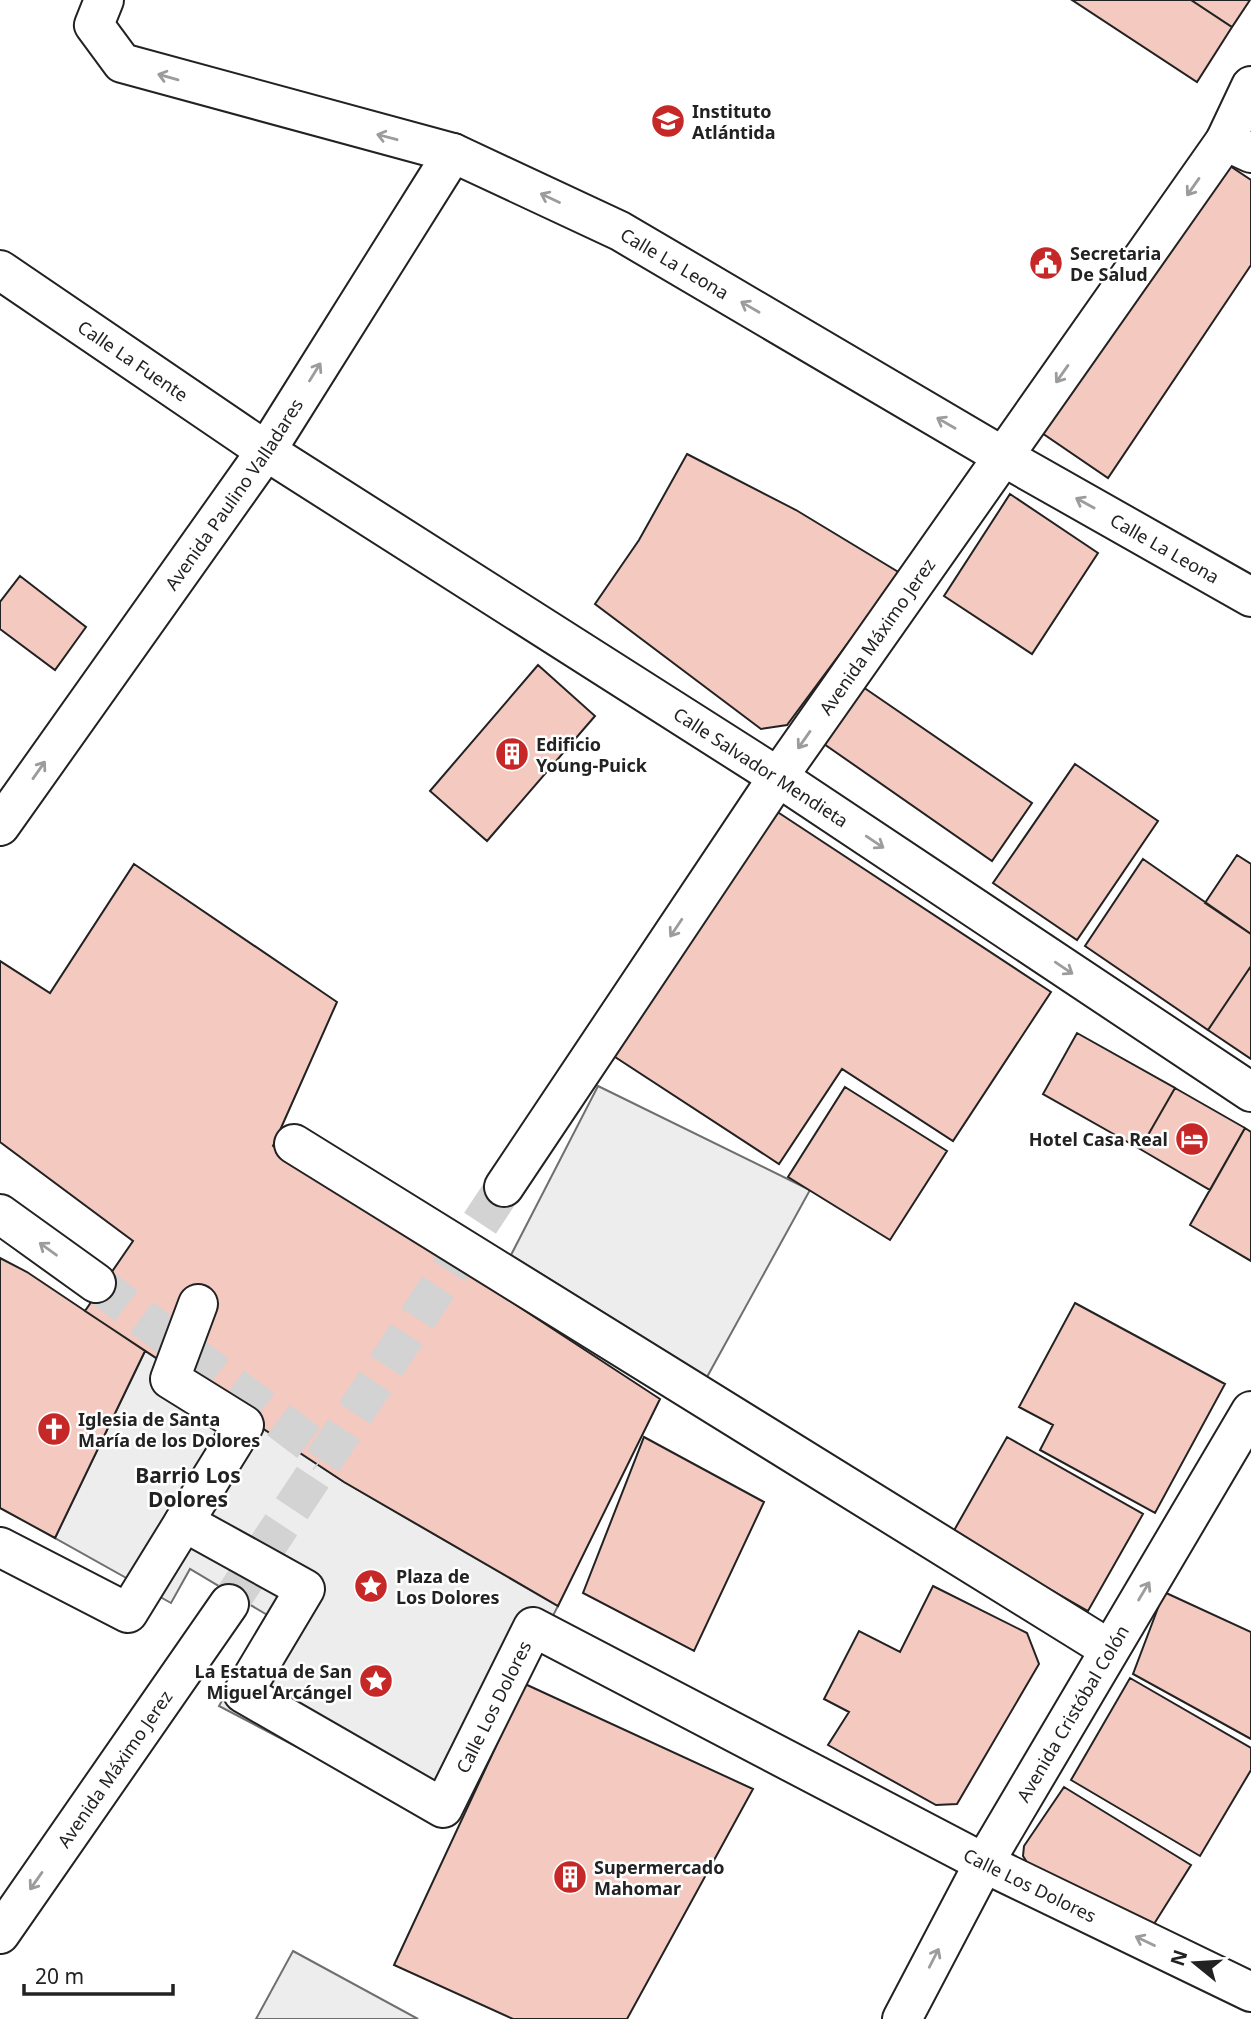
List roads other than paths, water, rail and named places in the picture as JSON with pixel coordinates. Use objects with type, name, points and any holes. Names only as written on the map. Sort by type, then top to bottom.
[{"type":"street","name":"Calle La Leona","points":[[104,0],[94,25],[122,63],[453,153],[620,231],[1004,457],[1251,597]]},
{"type":"street","name":"Avenida Máximo Jerez","points":[[504,1187],[778,777],[1004,457],[1238,147],[1251,86]]},
{"type":"street","name":"Avenida Paulino Valladares","points":[[0,826],[266,451],[453,153]]},
{"type":"street","name":"Calle La Fuente","points":[[0,270],[266,451]]},
{"type":"street","name":"Calle Salvador Mendieta","points":[[266,451],[778,777],[1251,1092]]},
{"type":"street","points":[[293,1144],[1109,1649]]},
{"type":"street","points":[[0,1214],[96,1283]]},
{"type":"street","points":[[0,1547],[128,1613],[244,1426],[170,1379],[198,1304]]},
{"type":"street","name":"Avenida Cristóbal Colón","points":[[902,2019],[984,1863],[1251,1411]]},
{"type":"street","name":"Calle Los Dolores","points":[[184,1522],[305,1589],[243,1693],[443,1808],[533,1626],[984,1863],[1251,1992]]},
{"type":"street","name":"Avenida Máximo Jerez","points":[[0,1934],[229,1604]]},
{"type":"tunnel","points":[[229,1604],[504,1187]]},
{"type":"tunnel","points":[[96,1283],[325,1455]]},
{"type":"place","name":"Instituto Atlántida","points":[[668,121]]},
{"type":"place","name":"Secretaria De Salud","points":[[1046,263]]},
{"type":"place","name":"Edificio Young-Puick","points":[[512,754]]},
{"type":"place","name":"Hotel Casa Real","points":[[1192,1139]]},
{"type":"place","name":"Iglesia de Santa María de los Dolores","points":[[54,1429]]},
{"type":"place","name":"Plaza de Los Dolores","points":[[371,1586]]},
{"type":"place","name":"La Estatua de San Miguel Arcángel","points":[[376,1681]]},
{"type":"place","name":"Supermercado Mahomar","points":[[570,1877]]},
{"type":"district","name":"Barrio Los Dolores","points":[[188,1487]]}]
